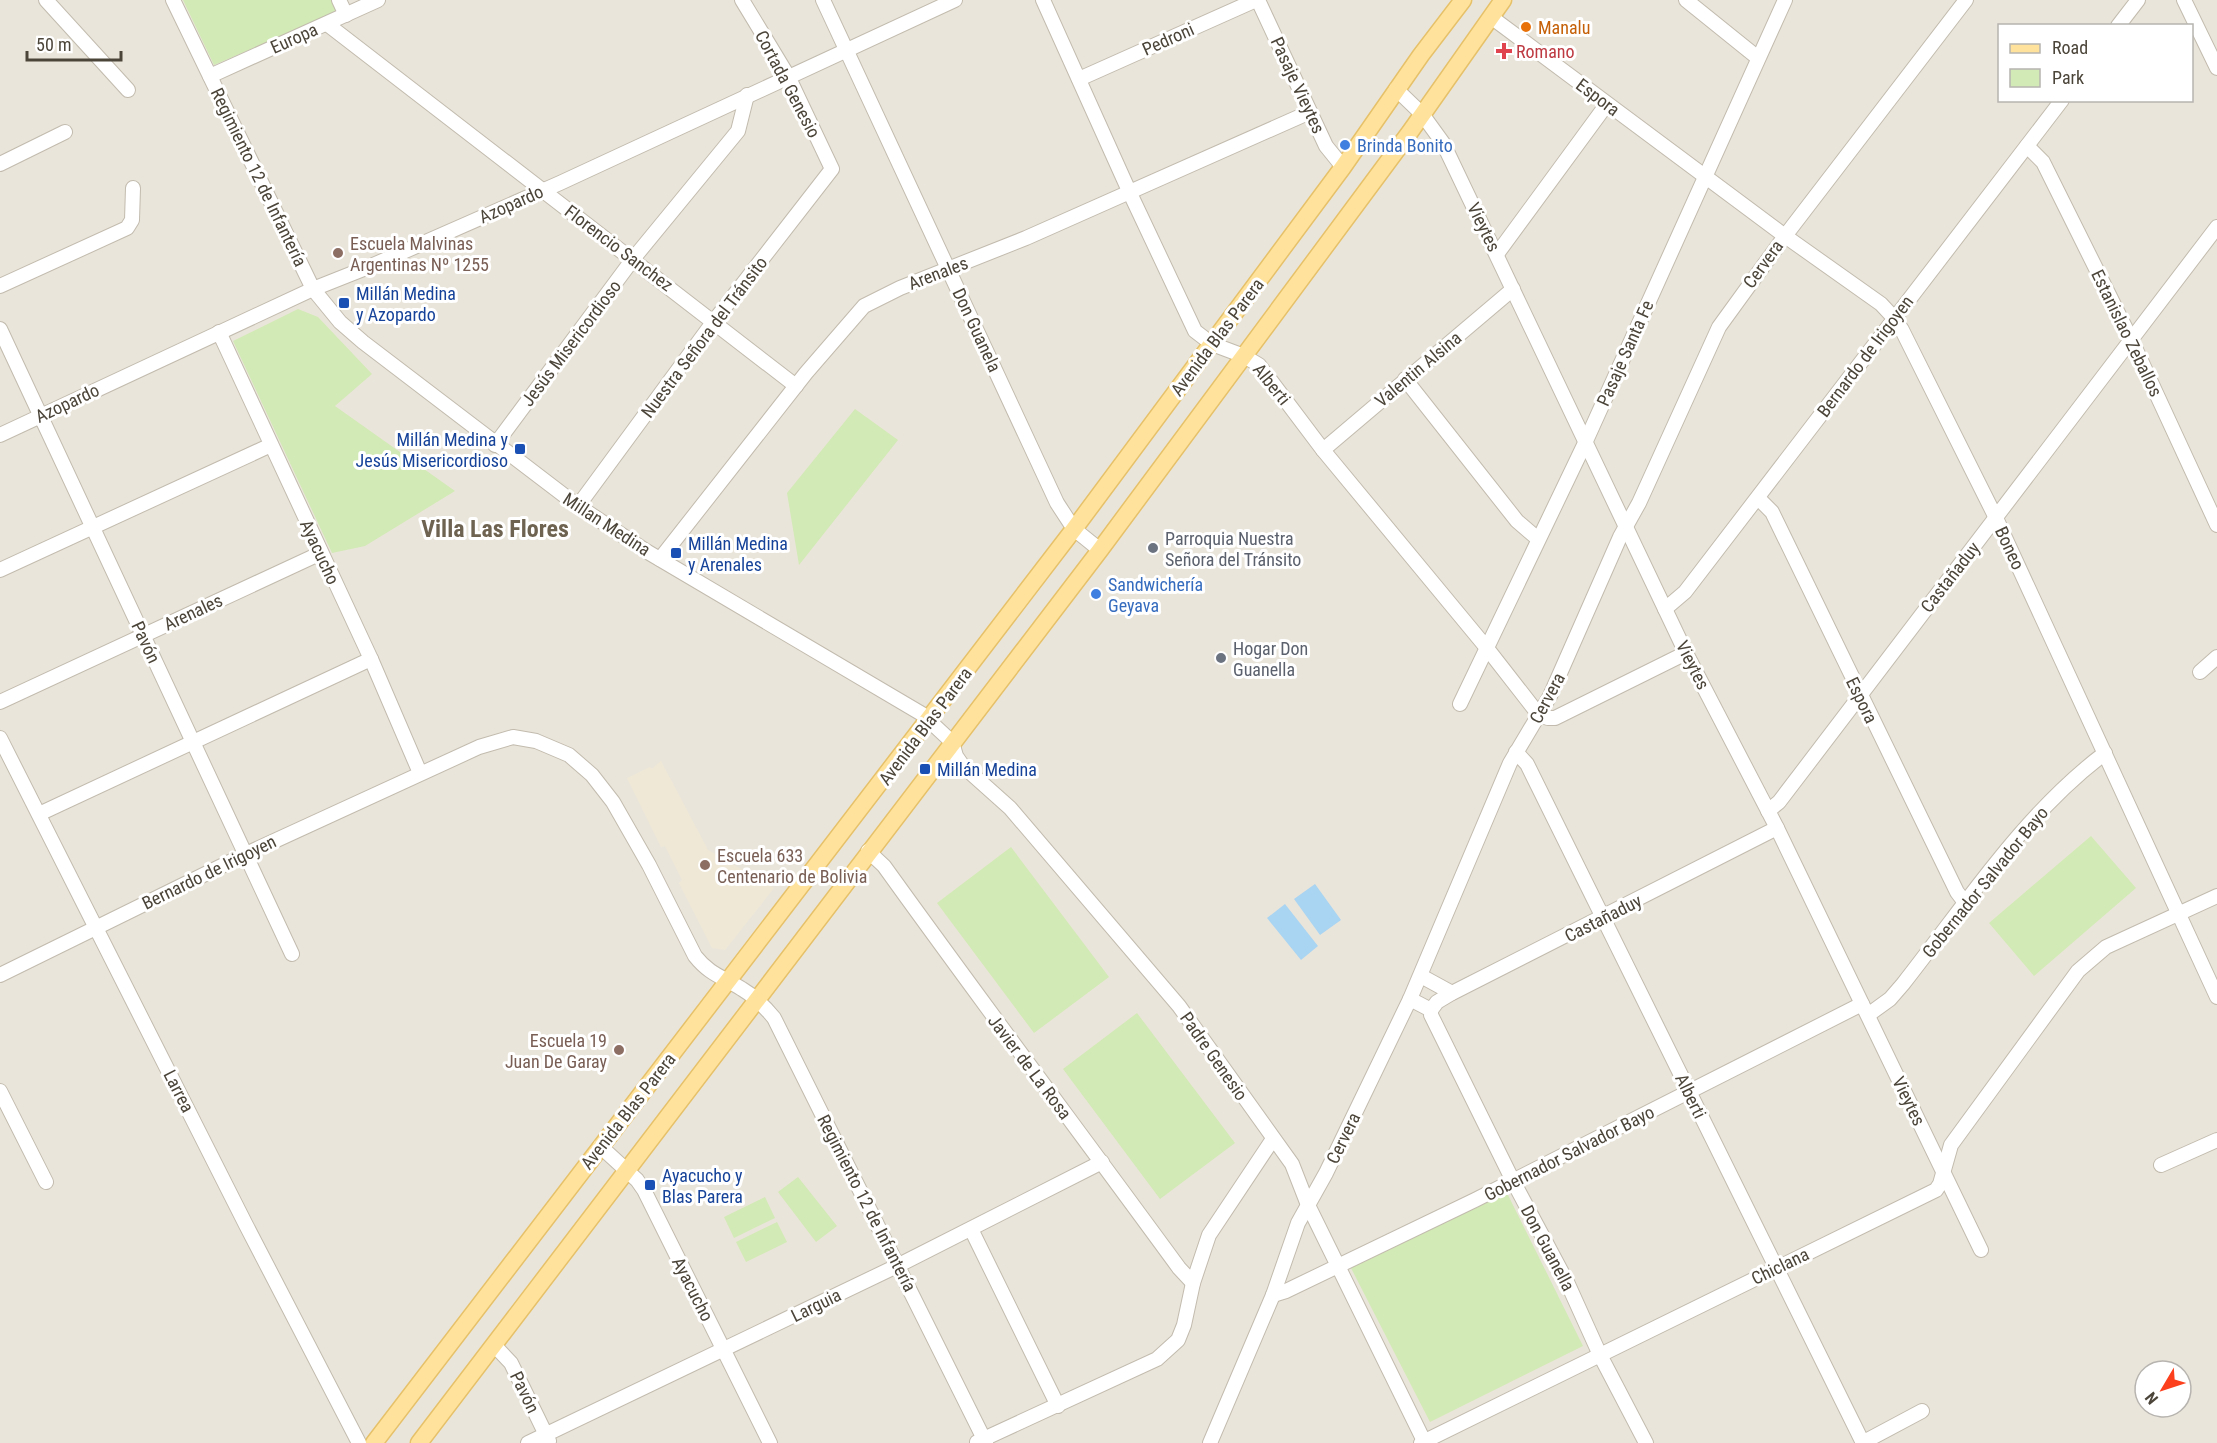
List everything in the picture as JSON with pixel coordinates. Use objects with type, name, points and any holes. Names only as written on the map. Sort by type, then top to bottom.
[{"type":"main road","name":"Avenida Blas Parera","points":[[374,1443],[600,1146],[930,720],[1212,344],[1463,0]]},
{"type":"main road","name":"Avenida Blas Parera","points":[[419,1443],[868,851],[1100,550],[1422,114],[1503,0]]},
{"type":"street","points":[[46,0],[128,90]]},
{"type":"street","name":"Regimiento 12 de Infantería","points":[[173,0],[313,289]]},
{"type":"street","points":[[339,0],[346,15]]},
{"type":"street","name":"Europa","points":[[210,76],[378,0]]},
{"type":"street","name":"Cortada Genesio","points":[[742,0],[788,76],[832,169]]},
{"type":"street","name":"Don Guanela","points":[[823,0],[1057,503],[1074,529],[1100,550]]},
{"type":"street","name":"Azopardo","points":[[0,435],[313,289],[560,183],[954,0]]},
{"type":"street","name":"Alberti","points":[[1043,0],[1195,331],[1212,344],[1244,356],[1259,365],[1323,450],[1486,647],[1539,715]]},
{"type":"street","name":"Pedroni","points":[[1079,79],[1257,0]]},
{"type":"street","name":"Pasaje Vieytes","points":[[1257,0],[1326,146],[1343,167]]},
{"type":"street","points":[[1686,0],[1758,58]]},
{"type":"street","name":"Pasaje Santa Fe","points":[[1460,704],[1585,443],[1785,0]]},
{"type":"street","name":"Cervera","points":[[1210,1443],[1273,1295],[1298,1223],[1326,1173],[1421,976],[1510,763],[1550,696],[1625,526],[1639,503],[1724,318],[1966,0]]},
{"type":"street","points":[[2120,24],[2138,0]]},
{"type":"street","points":[[2184,0],[2217,68]]},
{"type":"street","name":"Espora","points":[[1491,17],[1705,177]]},
{"type":"street","name":"Florencio Sanchez","points":[[327,24],[796,386]]},
{"type":"street","name":"Vieytes","points":[[1396,89],[1422,114],[1443,143],[1686,653],[1777,828],[1981,1250]]},
{"type":"street","name":"Jesús Misericordioso","points":[[495,445],[633,259],[738,131],[747,95]]},
{"type":"street","name":"Bernardo de Irigoyen","points":[[1665,609],[1685,592],[2060,102]]},
{"type":"street","points":[[1497,254],[1607,104]]},
{"type":"street","name":"Arenales","points":[[660,559],[796,386],[864,306],[900,288],[1026,238],[1310,112]]},
{"type":"street","points":[[0,164],[65,132]]},
{"type":"street","name":"Estanislao Zeballos","points":[[2027,146],[2043,162],[2132,341],[2217,525]]},
{"type":"street","name":"Nuestra Señora del Tránsito","points":[[578,506],[714,321],[832,169]]},
{"type":"street","name":"Boneo","points":[[1705,177],[1881,304],[1902,330],[1996,518],[2217,997]]},
{"type":"street","points":[[0,286],[127,228],[132,220],[133,188]]},
{"type":"street","name":"Castañaduy","points":[[1768,811],[1779,802],[2217,227]]},
{"type":"street","name":"Millan Medina","points":[[313,289],[340,322],[363,342],[495,445],[578,506],[660,559],[930,720]]},
{"type":"street","name":"Valentin Alsina","points":[[1323,450],[1513,289]]},
{"type":"street","name":"Pavón","points":[[0,330],[292,954]]},
{"type":"street","name":"Ayacucho","points":[[219,332],[371,658],[420,773]]},
{"type":"street","points":[[1405,379],[1517,521],[1538,539]]},
{"type":"street","points":[[0,570],[271,445]]},
{"type":"street","name":"Espora","points":[[1758,498],[1772,512],[1859,695],[1957,892],[1966,904]]},
{"type":"street","name":"Arenales","points":[[0,702],[321,553]]},
{"type":"street","points":[[1539,715],[1555,718],[1686,653]]},
{"type":"street","points":[[2200,672],[2217,657]]},
{"type":"street","points":[[39,814],[371,658]]},
{"type":"street","name":"Padre Genesio","points":[[930,720],[952,742],[956,756],[963,766],[1010,808],[1179,1006],[1292,1164],[1308,1205],[1340,1265],[1424,1442]]},
{"type":"street","name":"Bernardo de Irigoyen","points":[[0,975],[246,854],[420,773],[479,747],[513,737],[536,741],[569,755],[592,775],[613,802],[649,865],[695,956],[704,968],[727,982]]},
{"type":"street","name":"Larrea","points":[[1,743],[359,1443]]},
{"type":"street","name":"Alberti","points":[[1516,752],[1527,764],[1862,1443]]},
{"type":"street","name":"Gobernador Salvador Bayo","points":[[1273,1295],[1286,1291],[1513,1181],[1689,1093],[1890,999],[2036,815],[2085,768],[2105,753]]},
{"type":"street","name":"Castañaduy","points":[[1431,1010],[1437,1002],[1452,993],[1604,918],[1777,828]]},
{"type":"street","name":"Javier de La Rosa","points":[[868,851],[884,866],[989,1013],[1192,1283]]},
{"type":"street","points":[[2178,913],[2217,896]]},
{"type":"street","name":"Chiclana","points":[[1424,1442],[1936,1190],[1940,1184],[1951,1145],[2078,971],[2097,953],[2178,913]]},
{"type":"street","points":[[1421,976],[1452,993]]},
{"type":"street","name":"Regimiento 12 de Infantería","points":[[727,982],[743,989],[774,1018],[899,1265],[982,1442]]},
{"type":"street","points":[[1410,999],[1431,1010]]},
{"type":"street","name":"Don Guanella","points":[[1431,1010],[1431,1015],[1513,1181],[1567,1282],[1600,1354],[1646,1443]]},
{"type":"street","points":[[0,1091],[46,1182]]},
{"type":"street","points":[[982,1442],[1157,1359],[1170,1350],[1178,1340],[1184,1325],[1192,1283],[1209,1235],[1273,1139]]},
{"type":"street","points":[[2161,1165],[2217,1140]]},
{"type":"street","name":"Ayacucho","points":[[600,1146],[627,1170],[644,1190],[770,1443]]},
{"type":"street","name":"Larguia","points":[[528,1443],[548,1439],[1102,1162]]},
{"type":"street","points":[[971,1229],[1058,1406]]},
{"type":"street","name":"Pavón","points":[[494,1345],[511,1363],[548,1439]]},
{"type":"street","points":[[1862,1443],[1922,1411]]},
{"type":"shaded area","points":[[0,0],[2217,0],[2217,1443],[0,1443]]},
{"type":"shaded area","name":"Escuela 633 Centenario de Bolivia","points":[[661,761],[708,850],[774,888],[725,950],[712,948],[679,883],[682,880],[665,846],[661,847],[627,778],[650,767],[652,769]]},
{"type":"green space","points":[[183,0],[332,0],[337,12],[214,65]]},
{"type":"green space","points":[[298,309],[318,317],[372,374],[335,406],[455,491],[365,546],[332,553],[233,341]]},
{"type":"green space","points":[[855,409],[898,440],[799,565],[787,493]]},
{"type":"green space","points":[[2091,836],[2136,888],[2034,976],[1989,923]]},
{"type":"green space","points":[[1011,847],[1109,977],[1034,1033],[937,903]]},
{"type":"green space","points":[[1137,1013],[1235,1143],[1160,1199],[1063,1069]]},
{"type":"green space","points":[[798,1177],[837,1226],[816,1242],[778,1192]]},
{"type":"green space","points":[[1506,1191],[1583,1346],[1430,1422],[1351,1268]]},
{"type":"green space","points":[[765,1197],[775,1218],[734,1238],[724,1217]]},
{"type":"green space","points":[[777,1222],[787,1242],[746,1262],[736,1242]]},
{"type":"water","points":[[1315,884],[1341,920],[1320,935],[1294,899]]},
{"type":"water","points":[[1285,904],[1318,946],[1301,960],[1267,918]]},
{"type":"place","name":"Manalu","points":[[1526,27]]},
{"type":"place","name":"Romano","points":[[1504,51]]},
{"type":"place","name":"Brinda Bonito","points":[[1345,145]]},
{"type":"place","name":"Escuela Malvinas Argentinas Nº 1255","points":[[338,253]]},
{"type":"place","name":"Millán Medina y Azopardo","points":[[344,303]]},
{"type":"place","name":"Millán Medina y Jesús Misericordioso","points":[[520,449]]},
{"type":"place","name":"Parroquia Nuestra Señora del Tránsito","points":[[1153,548]]},
{"type":"place","name":"Millán Medina y Arenales","points":[[676,553]]},
{"type":"place","name":"Sandwichería Geyava","points":[[1096,594]]},
{"type":"place","name":"Hogar Don Guanella","points":[[1221,658]]},
{"type":"place","name":"Millán Medina","points":[[925,769]]},
{"type":"place","name":"Escuela 633 Centenario de Bolivia","points":[[705,865]]},
{"type":"place","name":"Escuela 19 Juan De Garay","points":[[619,1050]]},
{"type":"place","name":"Ayacucho y Blas Parera","points":[[650,1185]]},
{"type":"district","name":"Villa Las Flores","points":[[495,529]]}]
